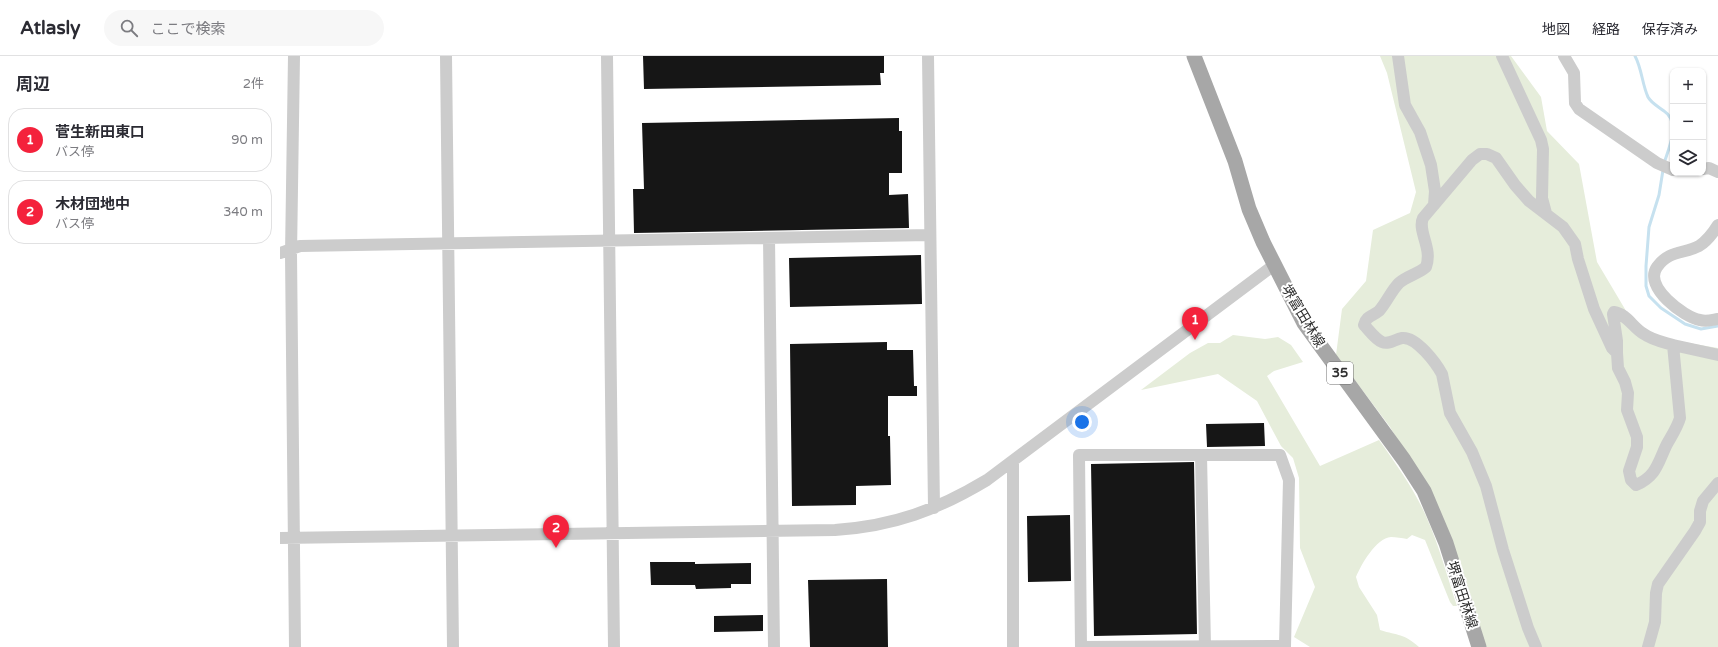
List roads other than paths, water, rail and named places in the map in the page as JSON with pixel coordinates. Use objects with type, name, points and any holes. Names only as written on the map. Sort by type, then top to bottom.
[{"type":"main road","name":"堺富田林線","points":[[1194,56],[1235,161],[1249,209],[1274,265],[1304,323],[1404,460],[1424,490],[1444,538],[1479,647]]},
{"type":"street","points":[[294,56],[285,251],[294,538],[295,647]]},
{"type":"street","points":[[446,56],[453,647]]},
{"type":"street","points":[[607,56],[614,647]]},
{"type":"street","points":[[928,56],[934,508]]},
{"type":"street","points":[[1398,56],[1405,105],[1422,136],[1431,165],[1435,191],[1434,205]]},
{"type":"street","points":[[1502,56],[1541,140],[1543,149],[1542,198],[1546,213]]},
{"type":"street","points":[[1564,56],[1574,73],[1575,103],[1579,109],[1657,163],[1670,169]]},
{"type":"street","points":[[1536,647],[1528,628],[1481,471],[1450,413],[1442,374],[1430,356],[1412,339],[1400,338],[1386,343],[1380,342],[1364,325],[1365,320],[1369,316],[1376,313],[1383,306],[1399,283],[1426,267],[1428,253],[1421,223],[1423,218],[1472,160],[1480,154],[1487,154],[1496,158],[1529,201],[1563,227],[1575,244],[1578,259],[1594,309],[1612,348],[1617,354]]},
{"type":"street","points":[[1706,168],[1709,168],[1718,172]]},
{"type":"street","points":[[1718,226],[1699,246],[1671,254],[1656,268],[1654,277],[1660,293],[1680,312],[1706,322],[1718,319]]},
{"type":"street","points":[[285,251],[300,246],[930,235]]},
{"type":"street","points":[[769,238],[774,647]]},
{"type":"street","points":[[280,538],[835,530],[871,527],[908,518],[934,508],[977,486],[1013,462],[1274,265]]},
{"type":"street","points":[[1673,345],[1680,418],[1677,429],[1668,443],[1654,474],[1644,482],[1636,485],[1631,480],[1629,471],[1637,447],[1637,436],[1627,410],[1628,393],[1625,382],[1618,368],[1614,312],[1624,315],[1634,328],[1645,335],[1673,345],[1718,355]]},
{"type":"street","points":[[1073,647],[1081,647],[1205,646],[1285,646],[1289,480],[1280,455],[1078,455],[1081,647]]},
{"type":"street","points":[[1201,455],[1205,646]]},
{"type":"street","points":[[1013,462],[1013,647]]},
{"type":"street","points":[[1648,647],[1655,622],[1656,593],[1658,584],[1695,532],[1700,522],[1700,511],[1703,501],[1718,483]]},
{"type":"waterway","points":[[1635,56],[1649,99],[1664,111],[1672,122],[1673,128],[1671,143],[1664,163]]},
{"type":"waterway","points":[[1663,170],[1659,195],[1649,227],[1646,266],[1646,286],[1649,296],[1661,308],[1685,324],[1701,329],[1718,326]]},
{"type":"place","name":"菅生新田東口","points":[[1195,340]]},
{"type":"place","name":"木材団地中","points":[[556,548]]}]
